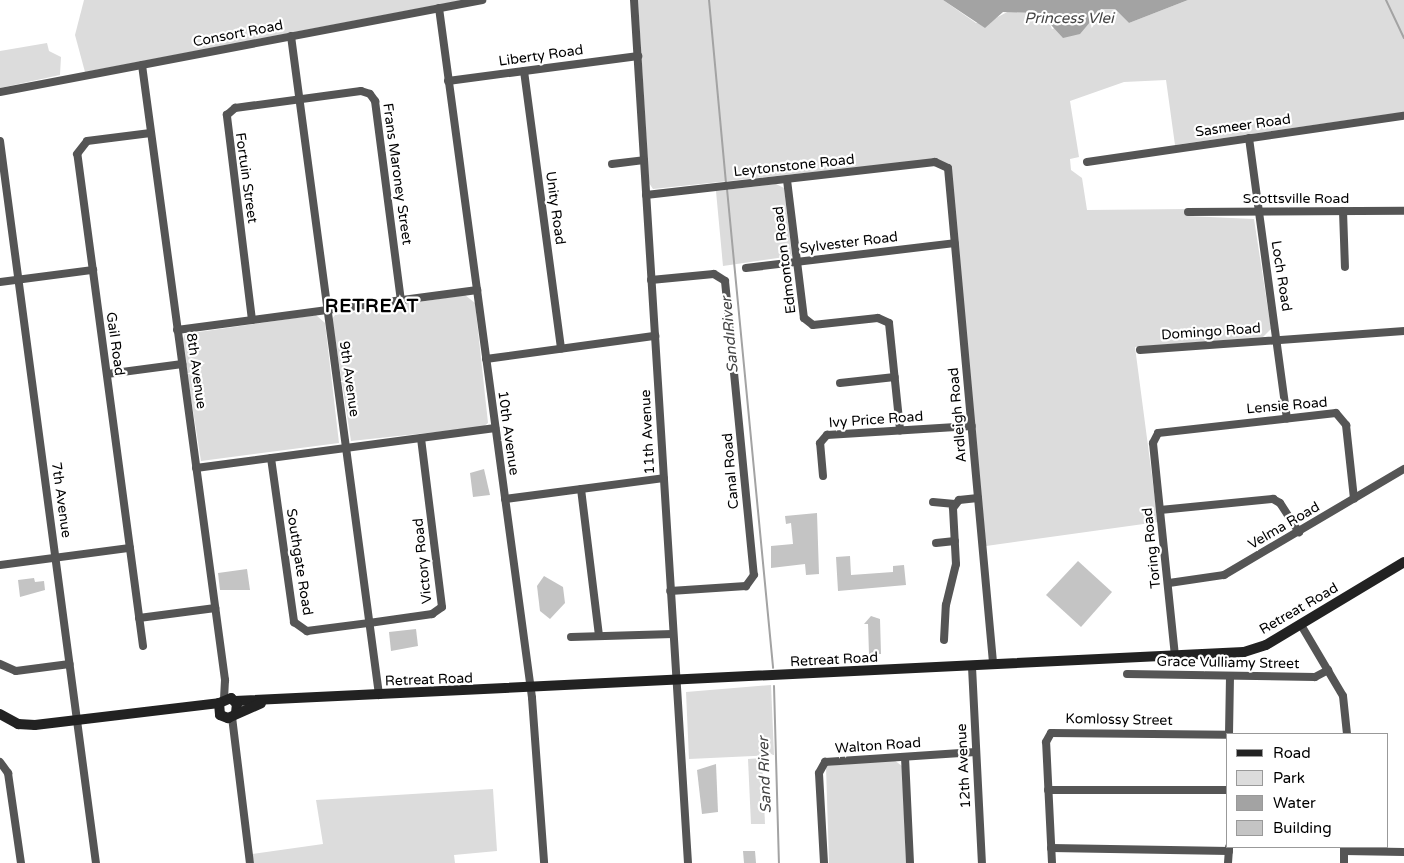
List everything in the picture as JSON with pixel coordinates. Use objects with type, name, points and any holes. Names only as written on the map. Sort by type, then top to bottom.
[{"type":"main road","name":"Retreat Road","points":[[0,714],[29,725],[191,709],[228,708],[269,700],[972,667],[1255,650],[1301,625],[1404,562]]},
{"type":"main road","name":"Retreat Road","points":[[1380,578],[1404,567]]},
{"type":"street","name":"Consort Road","points":[[0,92],[482,0]]},
{"type":"street","name":"11th Avenue","points":[[634,0],[688,863]]},
{"type":"street","name":"10th Avenue","points":[[439,8],[531,689],[544,863]]},
{"type":"street","name":"9th Avenue","points":[[291,36],[379,696]]},
{"type":"street","name":"Liberty Road","points":[[448,81],[638,56]]},
{"type":"street","name":"8th Avenue","points":[[142,65],[250,863]]},
{"type":"street","name":"Unity Road","points":[[524,71],[561,349]]},
{"type":"street","name":"Frans Maroney Street","points":[[300,100],[364,91],[374,98],[401,300]]},
{"type":"street","name":"Fortuin Street","points":[[252,320],[226,117],[235,108],[300,100]]},
{"type":"street","name":"Sasmeer Road","points":[[1086,162],[1404,116]]},
{"type":"street","name":"Gail Road","points":[[143,646],[78,150],[87,141],[151,132]]},
{"type":"street","name":"Loch Road","points":[[1249,138],[1258,212],[1278,340],[1287,418]]},
{"type":"street","name":"7th Avenue","points":[[0,141],[96,863]]},
{"type":"street","points":[[612,164],[644,160]]},
{"type":"street","name":"Leytonstone Road","points":[[646,195],[935,162],[944,165]]},
{"type":"street","name":"Ardleigh Road","points":[[944,165],[950,172],[993,665]]},
{"type":"street","name":"Edmonton Road","points":[[787,180],[807,323],[816,326],[884,319],[891,327],[900,430]]},
{"type":"street","points":[[1343,211],[1345,267]]},
{"type":"street","name":"Scottsville Road","points":[[1188,212],[1404,211]]},
{"type":"street","name":"Sylvester Road","points":[[746,268],[955,243]]},
{"type":"street","points":[[0,282],[93,270]]},
{"type":"street","name":"Canal Road","points":[[652,280],[722,276],[726,283],[754,578],[746,586],[670,592]]},
{"type":"street","points":[[177,330],[476,290]]},
{"type":"street","name":"Domingo Road","points":[[1140,350],[1404,331]]},
{"type":"street","points":[[486,359],[655,336]]},
{"type":"street","points":[[107,374],[182,364]]},
{"type":"street","points":[[840,383],[895,377]]},
{"type":"street","name":"Lensie Road","points":[[1154,437],[1164,431],[1336,413],[1342,417],[1354,499]]},
{"type":"street","name":"Ivy Price Road","points":[[823,476],[820,444],[824,436],[972,426]]},
{"type":"street","points":[[196,468],[495,428]]},
{"type":"street","name":"Toring Road","points":[[1154,437],[1175,656]]},
{"type":"street","name":"Victory Road","points":[[369,623],[435,614],[442,607],[421,438]]},
{"type":"street","name":"Southgate Road","points":[[272,458],[294,622],[307,631],[369,623]]},
{"type":"street","name":"Velma Road","points":[[1169,583],[1220,577],[1404,469]]},
{"type":"street","points":[[504,499],[664,478]]},
{"type":"street","points":[[580,489],[598,636]]},
{"type":"street","points":[[933,502],[955,504],[978,498]]},
{"type":"street","points":[[1160,510],[1273,499],[1280,503],[1299,532]]},
{"type":"street","points":[[944,640],[946,604],[956,564],[954,541],[955,504]]},
{"type":"street","points":[[936,543],[954,541]]},
{"type":"street","points":[[0,565],[130,548]]},
{"type":"street","points":[[140,618],[215,608]]},
{"type":"street","points":[[1301,625],[1345,703],[1347,733]]},
{"type":"street","points":[[571,637],[673,634]]},
{"type":"street","points":[[0,664],[16,671],[70,664]]},
{"type":"street","name":"12th Avenue","points":[[972,667],[982,863]]},
{"type":"street","name":"Grace Vulliamy Street","points":[[1127,674],[1315,677],[1328,670]]},
{"type":"street","points":[[1228,733],[1230,676]]},
{"type":"street","name":"Komlossy Street","points":[[1052,863],[1046,742],[1054,732],[1226,734]]},
{"type":"street","name":"Walton Road","points":[[824,863],[821,767],[832,760],[976,752]]},
{"type":"street","points":[[905,756],[910,863]]},
{"type":"street","points":[[0,762],[8,773],[21,863]]},
{"type":"street","points":[[1048,790],[1226,790]]},
{"type":"street","points":[[1051,848],[1229,849],[1228,863]]},
{"type":"street","points":[[1344,863],[1344,849],[1404,852]]},
{"type":"green space","points":[[84,0],[463,0],[85,72],[75,35]]},
{"type":"green space","points":[[638,0],[943,0],[976,23],[988,22],[1013,9],[1047,16],[1052,29],[1108,7],[1115,9],[1129,23],[1188,0],[1404,0],[1404,112],[1175,145],[1166,80],[1124,82],[1070,101],[1079,157],[1070,159],[1071,170],[1082,178],[1087,210],[1187,209],[1187,216],[1254,219],[1271,329],[1263,337],[1135,347],[1158,522],[986,546],[950,166],[938,159],[653,189],[649,183]]},
{"type":"green space","points":[[47,43],[49,51],[61,57],[60,75],[0,88],[0,51]]},
{"type":"green space","points":[[776,184],[784,188],[792,256],[723,266],[716,191]]},
{"type":"green space","points":[[465,295],[475,303],[488,423],[483,427],[351,441],[332,319],[335,315]]},
{"type":"green space","points":[[316,315],[325,323],[339,443],[201,461],[182,341],[185,334]]},
{"type":"green space","points":[[771,685],[774,755],[689,759],[686,692]]},
{"type":"green space","points":[[762,758],[765,824],[751,824],[748,759]]},
{"type":"green space","points":[[894,760],[902,766],[906,863],[829,863],[826,766]]},
{"type":"green space","points":[[493,789],[497,851],[454,855],[455,863],[254,863],[252,854],[323,844],[316,800]]},
{"type":"water","name":"Princess Vlei","points":[[943,0],[1188,0],[1129,23],[1115,9],[1101,9],[1080,34],[1063,38],[1040,13],[1003,12],[985,28]]},
{"type":"building","points":[[484,469],[490,495],[473,497],[470,473]]},
{"type":"building","points":[[817,513],[819,574],[806,575],[805,564],[771,568],[771,546],[793,544],[791,523],[786,524],[785,516]]},
{"type":"building","points":[[850,556],[851,575],[893,572],[893,566],[904,565],[906,585],[838,591],[836,557]]},
{"type":"building","points":[[1078,561],[1112,592],[1081,627],[1046,595]]},
{"type":"building","points":[[247,569],[250,590],[220,590],[218,573]]},
{"type":"building","points":[[544,576],[563,587],[565,603],[550,619],[540,611],[537,586]]},
{"type":"building","points":[[34,578],[35,582],[44,581],[45,590],[20,597],[18,580]]},
{"type":"building","points":[[871,616],[880,619],[881,654],[869,654],[868,624],[864,624]]},
{"type":"building","points":[[416,629],[418,646],[391,651],[389,632]]},
{"type":"building","points":[[716,764],[718,812],[702,814],[697,770]]},
{"type":"building","points":[[743,851],[755,851],[756,863],[744,863]]},
{"type":"waterway","name":"Sand River","points":[[709,0],[726,184]]},
{"type":"waterway","points":[[1386,0],[1404,38]]},
{"type":"waterway","name":"Sand River","points":[[727,189],[773,668]]},
{"type":"waterway","name":"Sand River","points":[[774,686],[779,863]]},
{"type":"district","name":"RETREAT","points":[[372,307]]}]
